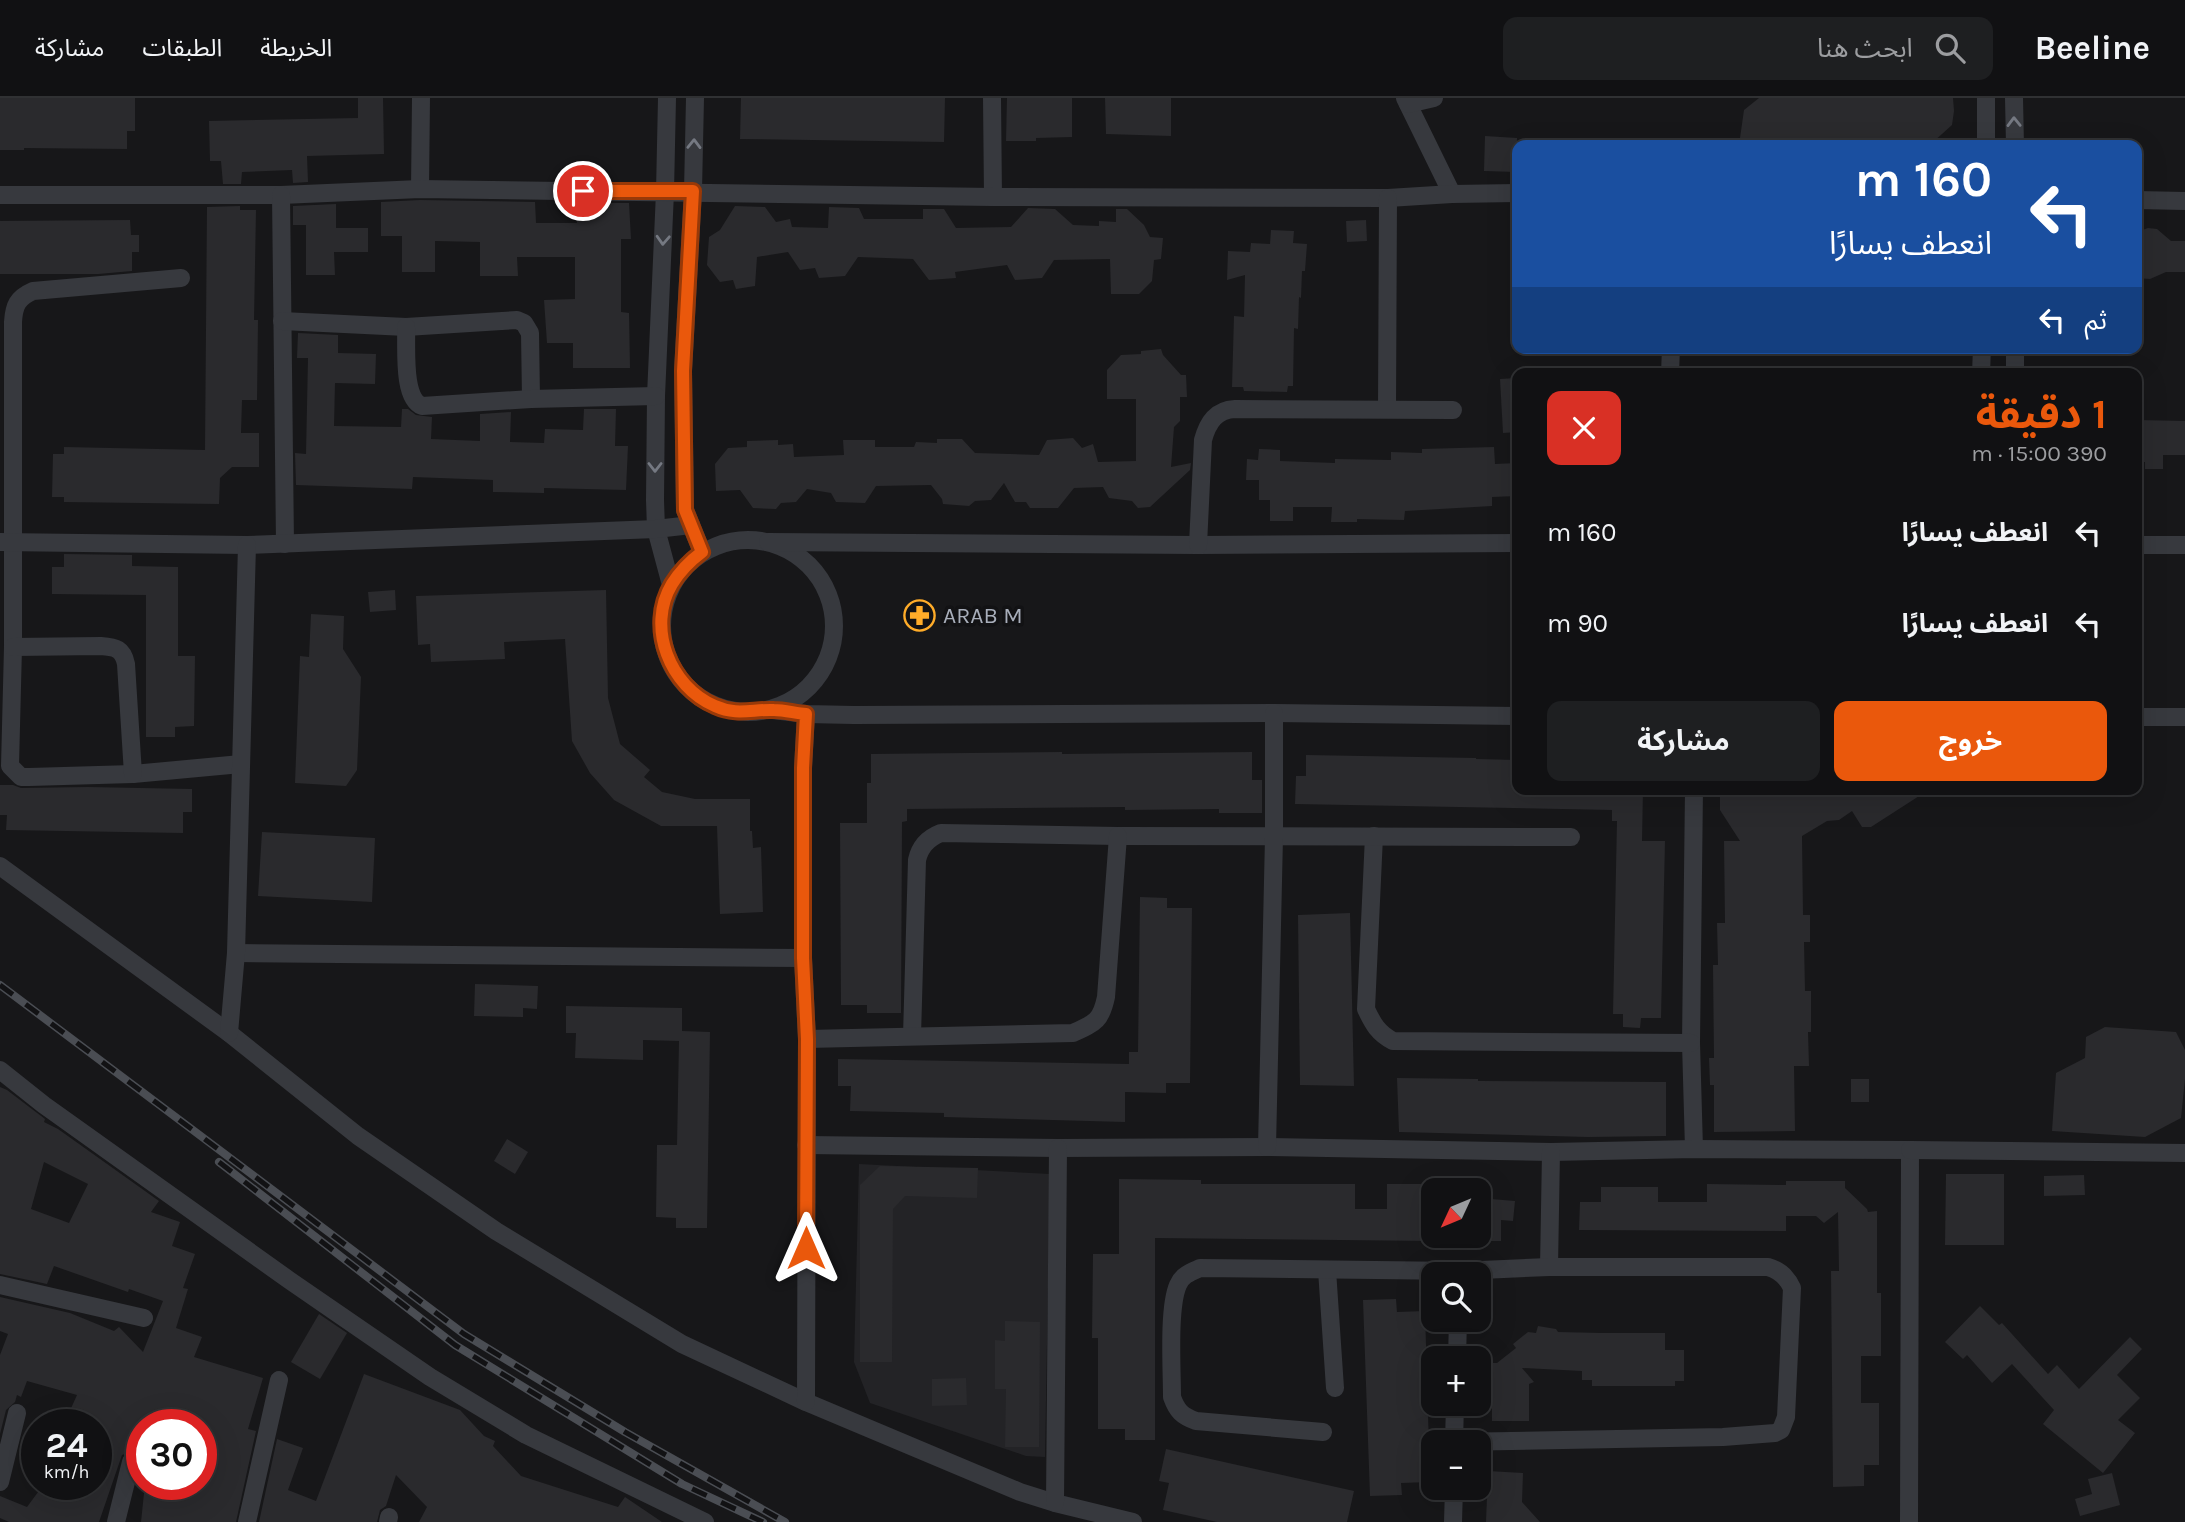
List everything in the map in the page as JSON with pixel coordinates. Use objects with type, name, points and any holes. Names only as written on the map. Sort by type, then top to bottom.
[{"type":"street","points":[[420,189],[421,98]]},
{"type":"street","points":[[667,98],[656,396],[656,529],[671,585]]},
{"type":"street","points":[[695,98],[683,371],[685,510],[702,552]]},
{"type":"street","points":[[992,98],[993,197]]},
{"type":"street","points":[[1434,98],[1407,101],[1452,194]]},
{"type":"street","points":[[1986,98],[1986,140]]},
{"type":"street","points":[[2014,98],[2015,140]]},
{"type":"street","points":[[0,195],[281,195],[420,189],[993,197],[1388,198],[1512,194]]},
{"type":"street","points":[[281,195],[285,544]]},
{"type":"street","points":[[1387,408],[1388,198]]},
{"type":"street","points":[[2142,200],[2185,201]]},
{"type":"street","points":[[181,278],[33,291],[23,295],[15,306],[6,542],[13,647],[10,766],[21,777],[133,774],[241,765]]},
{"type":"street","points":[[282,321],[407,327],[517,320],[524,323],[530,333],[531,399]]},
{"type":"street","points":[[407,327],[409,387],[411,396],[418,405],[656,396]]},
{"type":"street","points":[[1198,545],[1203,440],[1207,427],[1220,413],[1236,409],[1453,410]]},
{"type":"street","points":[[6,542],[247,545],[656,529],[691,525]]},
{"type":"street","points":[[1512,543],[1198,545],[768,542],[742,539],[717,545],[702,552],[689,563],[671,585],[662,613],[663,642],[673,669],[691,692],[716,707],[744,713],[773,709],[806,714],[1274,713],[1512,716]]},
{"type":"street","points":[[768,542],[792,551],[814,570],[829,594],[835,622],[831,651],[819,677],[799,697],[773,709]]},
{"type":"street","points":[[229,1033],[236,953],[247,545]]},
{"type":"street","points":[[2142,545],[2185,545]]},
{"type":"street","points":[[13,647],[101,646],[115,647],[121,651],[126,664],[133,774]]},
{"type":"street","points":[[1267,1147],[1274,713]]},
{"type":"street","points":[[806,714],[803,768],[803,958],[807,1039],[806,1402]]},
{"type":"street","points":[[2142,717],[2185,718]]},
{"type":"street","points":[[1693,795],[1693,1149]]},
{"type":"street","points":[[912,1036],[917,860],[919,850],[927,841],[941,833],[1571,837]]},
{"type":"street","points":[[807,1039],[1073,1033],[1094,1024],[1104,1009],[1106,997],[1118,836]]},
{"type":"street","points":[[1374,836],[1366,1009],[1373,1025],[1382,1035],[1393,1041],[1691,1043]]},
{"type":"street","points":[[0,866],[229,1033],[358,1136],[496,1231],[682,1344],[806,1402],[1020,1492],[1133,1522]]},
{"type":"street","points":[[236,953],[803,958]]},
{"type":"street","points":[[0,1070],[44,1105],[430,1377],[526,1436],[705,1522]]},
{"type":"street","points":[[806,1145],[1267,1147],[1551,1152],[1693,1149],[2185,1153]]},
{"type":"street","points":[[1055,1503],[1058,1148]]},
{"type":"street","points":[[1909,1522],[1910,1150]]},
{"type":"street","points":[[1549,1267],[1551,1152]]},
{"type":"street","points":[[1491,1270],[1549,1267],[1768,1267],[1790,1281],[1793,1287],[1787,1417],[1784,1425],[1775,1433],[1723,1437],[1491,1441]]},
{"type":"street","points":[[1324,1432],[1196,1421],[1184,1417],[1176,1409],[1171,1397],[1173,1306],[1178,1285],[1189,1272],[1200,1268],[1421,1271]]},
{"type":"street","points":[[1327,1270],[1335,1388]]},
{"type":"street","points":[[0,1285],[144,1318]]},
{"type":"street","points":[[247,1522],[279,1380]]},
{"type":"street","points":[[0,1482],[17,1413]]},
{"type":"street","points":[[116,1522],[126,1482]]},
{"type":"street","points":[[1453,1522],[1454,1500]]},
{"type":"shaded area","points":[[859,1164],[1050,1174],[1045,1457],[1026,1456],[870,1403],[854,1362]]},
{"type":"building","points":[[0,98],[135,98],[135,131],[127,131],[127,149],[0,150]]},
{"type":"building","points":[[358,98],[383,98],[384,154],[307,156],[308,182],[293,183],[292,170],[242,172],[241,184],[223,184],[221,161],[210,161],[209,121],[358,118]]},
{"type":"building","points":[[741,98],[945,98],[944,142],[740,139]]},
{"type":"building","points":[[1007,98],[1072,98],[1072,137],[1006,141]]},
{"type":"building","points":[[1105,98],[1171,98],[1171,136],[1106,134]]},
{"type":"building","points":[[1759,98],[1953,98],[1954,111],[1952,125],[1935,140],[1740,140],[1744,110]]},
{"type":"building","points":[[1485,136],[1517,138],[1512,140],[1512,172],[1484,171]]},
{"type":"building","points":[[381,202],[535,202],[536,223],[577,223],[576,203],[629,203],[631,239],[621,239],[621,312],[629,313],[630,368],[573,368],[573,343],[547,343],[544,300],[575,299],[575,257],[517,257],[518,276],[480,276],[480,242],[435,241],[435,272],[402,272],[402,236],[381,236]]},
{"type":"building","points":[[336,204],[336,228],[368,228],[368,252],[334,252],[335,275],[306,275],[306,225],[293,225],[293,206]]},
{"type":"building","points":[[240,206],[240,210],[256,210],[254,320],[258,320],[257,400],[242,400],[241,433],[259,433],[259,467],[232,467],[220,478],[219,504],[64,502],[64,497],[52,497],[53,454],[64,454],[64,447],[205,450],[207,207]]},
{"type":"building","points":[[735,206],[765,207],[776,222],[790,219],[792,227],[828,228],[829,207],[859,208],[864,219],[923,219],[923,209],[944,209],[956,228],[1011,227],[1028,208],[1055,209],[1073,225],[1099,226],[1099,221],[1116,222],[1116,209],[1127,209],[1144,225],[1150,237],[1163,238],[1161,259],[1154,260],[1152,281],[1139,294],[1111,294],[1110,259],[1054,260],[1042,278],[1015,280],[1007,265],[955,272],[956,278],[929,280],[913,259],[858,257],[845,276],[819,278],[815,268],[800,270],[788,252],[757,257],[755,286],[736,289],[733,280],[720,282],[707,265],[709,237],[720,230]]},
{"type":"building","points":[[130,220],[131,235],[139,235],[139,252],[132,252],[132,271],[98,274],[0,274],[0,221]]},
{"type":"building","points":[[1366,220],[1367,241],[1347,242],[1346,221]]},
{"type":"building","points":[[2157,229],[2171,241],[2185,241],[2185,272],[2166,272],[2150,279],[2142,278],[2142,230]]},
{"type":"building","points":[[1271,230],[1294,231],[1293,243],[1307,244],[1301,298],[1299,297],[1298,329],[1294,328],[1293,386],[1288,386],[1287,392],[1244,391],[1243,387],[1232,387],[1234,316],[1244,317],[1245,275],[1227,280],[1228,251],[1250,252],[1251,243],[1270,244]]},
{"type":"building","points":[[298,333],[338,335],[338,353],[376,354],[375,384],[335,383],[334,426],[401,427],[402,409],[408,409],[416,415],[432,417],[431,439],[480,441],[480,414],[511,412],[510,442],[544,443],[545,429],[583,430],[584,409],[616,409],[615,446],[628,446],[626,490],[544,488],[544,493],[493,492],[493,480],[413,477],[412,489],[296,485],[295,453],[306,454],[308,358],[297,358]]},
{"type":"building","points":[[1161,349],[1181,375],[1186,375],[1187,397],[1180,397],[1180,421],[1174,427],[1171,467],[1191,463],[1190,470],[1150,507],[1138,508],[1132,501],[1109,498],[1103,487],[1074,488],[1058,508],[1030,508],[1026,502],[1015,502],[1004,483],[991,500],[975,501],[969,506],[943,504],[931,485],[876,486],[865,503],[836,502],[831,493],[807,489],[796,502],[781,503],[776,509],[753,508],[740,490],[716,491],[715,464],[728,448],[747,447],[747,441],[778,440],[778,445],[793,444],[794,457],[844,455],[843,440],[875,440],[875,447],[914,447],[916,442],[937,443],[937,439],[962,439],[975,453],[1039,455],[1047,440],[1073,438],[1082,448],[1093,444],[1098,462],[1136,461],[1136,399],[1107,399],[1107,370],[1121,355]]},
{"type":"building","points":[[1512,378],[1512,432],[1503,433],[1500,379]]},
{"type":"building","points":[[2142,420],[2185,421],[2185,455],[2163,455],[2163,469],[2145,469],[2145,462],[2142,462]]},
{"type":"building","points":[[1494,447],[1495,464],[1512,463],[1512,496],[1492,497],[1492,506],[1405,511],[1404,520],[1357,519],[1357,522],[1331,522],[1332,507],[1293,507],[1293,521],[1270,521],[1270,500],[1259,500],[1259,480],[1246,480],[1247,459],[1258,460],[1259,449],[1280,450],[1280,461],[1335,463],[1335,459],[1391,460],[1391,452],[1422,453],[1422,449]]},
{"type":"building","points":[[64,554],[132,555],[132,566],[178,567],[178,656],[195,656],[194,726],[175,727],[175,737],[146,737],[146,595],[52,594],[52,567],[64,567]]},
{"type":"building","points":[[395,590],[396,610],[370,612],[368,592]]},
{"type":"building","points":[[606,590],[608,698],[620,744],[650,770],[644,777],[662,792],[695,799],[750,799],[753,848],[761,847],[763,912],[720,914],[717,826],[661,826],[614,800],[590,773],[572,741],[565,639],[504,642],[505,659],[431,662],[430,644],[418,645],[416,596]]},
{"type":"building","points":[[311,614],[344,616],[343,649],[361,677],[357,770],[346,786],[295,783],[300,656],[309,657]]},
{"type":"building","points":[[1252,752],[1252,780],[1262,780],[1262,813],[1219,813],[1219,809],[1125,810],[1125,807],[907,809],[907,821],[902,822],[901,1013],[867,1013],[867,1005],[841,1005],[840,823],[867,823],[867,783],[871,783],[871,754]]},
{"type":"building","points":[[1306,755],[1512,760],[1512,795],[1643,795],[1642,841],[1665,841],[1661,1018],[1641,1018],[1640,1028],[1623,1027],[1623,1014],[1613,1014],[1617,821],[1612,821],[1612,810],[1295,804],[1296,776],[1306,776]]},
{"type":"building","points":[[0,785],[21,788],[192,789],[192,812],[183,812],[183,833],[6,830],[7,815],[0,815]]},
{"type":"building","points":[[1720,795],[1921,795],[1871,827],[1862,827],[1852,811],[1839,820],[1827,821],[1802,836],[1803,915],[1810,915],[1810,942],[1804,942],[1805,991],[1811,991],[1811,1032],[1808,1032],[1809,1066],[1794,1066],[1795,1131],[1714,1132],[1714,1085],[1710,1085],[1709,1058],[1714,1058],[1713,965],[1718,965],[1717,923],[1725,923],[1724,841],[1740,841],[1720,810]]},
{"type":"building","points":[[262,832],[375,838],[372,902],[258,896]]},
{"type":"building","points":[[1140,897],[1167,898],[1167,908],[1192,908],[1190,1083],[1166,1083],[1166,1093],[1125,1092],[1125,1122],[944,1117],[944,1113],[850,1111],[851,1086],[838,1086],[838,1059],[1129,1064],[1129,1052],[1138,1052]]},
{"type":"building","points":[[1350,913],[1354,1086],[1300,1085],[1298,915]]},
{"type":"building","points":[[475,984],[538,986],[537,1009],[523,1008],[523,1017],[474,1016]]},
{"type":"building","points":[[566,1006],[682,1008],[682,1031],[710,1032],[707,1228],[676,1228],[676,1218],[656,1217],[657,1145],[677,1145],[679,1041],[643,1040],[643,1060],[575,1058],[576,1033],[566,1033]]},
{"type":"building","points":[[2105,1027],[2176,1032],[2185,1050],[2181,1118],[2145,1137],[2052,1131],[2056,1073],[2085,1058],[2086,1037]]},
{"type":"building","points":[[1397,1078],[1666,1082],[1666,1136],[1588,1137],[1399,1132]]},
{"type":"building","points":[[1851,1079],[1869,1079],[1869,1102],[1851,1102]]},
{"type":"building","points":[[0,1087],[45,1119],[44,1122],[58,1129],[159,1201],[151,1212],[180,1222],[172,1246],[195,1254],[183,1288],[188,1289],[176,1328],[202,1337],[194,1357],[263,1378],[248,1429],[256,1431],[236,1522],[141,1522],[143,1500],[217,1500],[217,1409],[126,1409],[126,1454],[122,1455],[112,1484],[112,1409],[71,1409],[77,1395],[27,1381],[21,1397],[17,1395],[15,1402],[6,1410],[0,1434],[0,1355],[8,1334],[0,1331],[0,1297],[70,1313],[114,1331],[119,1327],[143,1352],[163,1301],[129,1289],[128,1292],[54,1266],[47,1284],[0,1274]],"holes":[[[44,1162],[88,1184],[69,1223],[31,1209]]]},
{"type":"building","points":[[507,1139],[528,1152],[515,1174],[494,1161]]},
{"type":"building","points":[[880,1166],[978,1168],[977,1198],[905,1196],[893,1209],[892,1362],[860,1362],[860,1185]]},
{"type":"building","points":[[1946,1174],[2004,1174],[2004,1245],[1945,1245]]},
{"type":"building","points":[[2084,1175],[2085,1195],[2044,1196],[2044,1176]]},
{"type":"building","points":[[1119,1179],[1201,1180],[1201,1184],[1355,1184],[1355,1209],[1387,1209],[1387,1184],[1421,1184],[1421,1241],[1155,1238],[1155,1440],[1125,1440],[1125,1429],[1098,1429],[1098,1338],[1092,1338],[1093,1254],[1119,1254]]},
{"type":"building","points":[[1786,1181],[1845,1181],[1845,1188],[1868,1212],[1877,1211],[1877,1293],[1881,1293],[1881,1356],[1861,1356],[1861,1403],[1879,1403],[1879,1465],[1864,1465],[1864,1486],[1833,1487],[1831,1271],[1839,1271],[1838,1212],[1824,1223],[1816,1216],[1786,1216],[1786,1231],[1579,1230],[1580,1202],[1601,1202],[1601,1187],[1658,1187],[1658,1202],[1707,1202],[1707,1184],[1786,1185]]},
{"type":"building","points":[[1491,1199],[1515,1201],[1513,1221],[1501,1220],[1501,1241],[1491,1241]]},
{"type":"building","points":[[1396,1299],[1397,1312],[1421,1311],[1421,1332],[1426,1332],[1426,1346],[1421,1346],[1421,1416],[1428,1416],[1428,1430],[1421,1430],[1421,1482],[1401,1483],[1402,1495],[1370,1496],[1363,1300]]},
{"type":"building","points":[[1980,1306],[1999,1325],[2002,1323],[2048,1374],[2057,1365],[2079,1389],[2130,1337],[2142,1349],[2117,1375],[2140,1398],[2118,1420],[2135,1433],[2103,1473],[2043,1424],[2054,1410],[2012,1364],[1992,1383],[1967,1355],[1963,1359],[1945,1342]]},
{"type":"building","points":[[319,1314],[347,1333],[320,1379],[291,1362]]},
{"type":"building","points":[[1005,1321],[1040,1322],[1039,1447],[1005,1447],[1006,1389],[995,1389],[995,1340],[1005,1341]]},
{"type":"building","points":[[1538,1326],[1556,1329],[1558,1332],[1665,1333],[1665,1350],[1684,1350],[1684,1381],[1675,1381],[1675,1386],[1592,1386],[1592,1380],[1582,1380],[1582,1371],[1522,1368],[1534,1382],[1529,1384],[1529,1421],[1492,1421],[1491,1363],[1497,1363],[1516,1348],[1513,1344],[1528,1332],[1536,1333]]},
{"type":"building","points":[[364,1374],[460,1410],[484,1436],[495,1441],[493,1446],[521,1476],[618,1507],[625,1497],[662,1522],[419,1522],[427,1507],[396,1475],[386,1506],[380,1510],[377,1522],[259,1522],[277,1439],[303,1448],[288,1490],[316,1501]]},
{"type":"building","points":[[966,1378],[967,1405],[932,1406],[932,1379]]},
{"type":"building","points":[[1166,1449],[1354,1491],[1347,1522],[1217,1522],[1163,1510],[1169,1483],[1159,1481]]},
{"type":"building","points":[[1491,1471],[1523,1473],[1522,1502],[1540,1522],[1486,1522],[1487,1500],[1491,1500]]},
{"type":"building","points":[[2112,1473],[2120,1505],[2080,1516],[2075,1499],[2092,1494],[2088,1479]]},
{"type":"building","points":[[0,1496],[27,1507],[32,1500],[107,1500],[99,1522],[9,1522],[0,1518]]},
{"type":"railway","points":[[0,985],[464,1334],[625,1432],[785,1522]]},
{"type":"railway","points":[[219,1162],[455,1345],[682,1484],[763,1522]]},
{"type":"place","name":"ARAB M","points":[[920,615]]},
{"type":"route","points":[[583,191],[693,191],[683,371],[685,510],[702,552],[671,585],[662,613],[663,642],[673,669],[691,692],[716,707],[744,713],[773,709],[806,714],[803,768],[803,958],[807,1039],[806,1248]]}]
